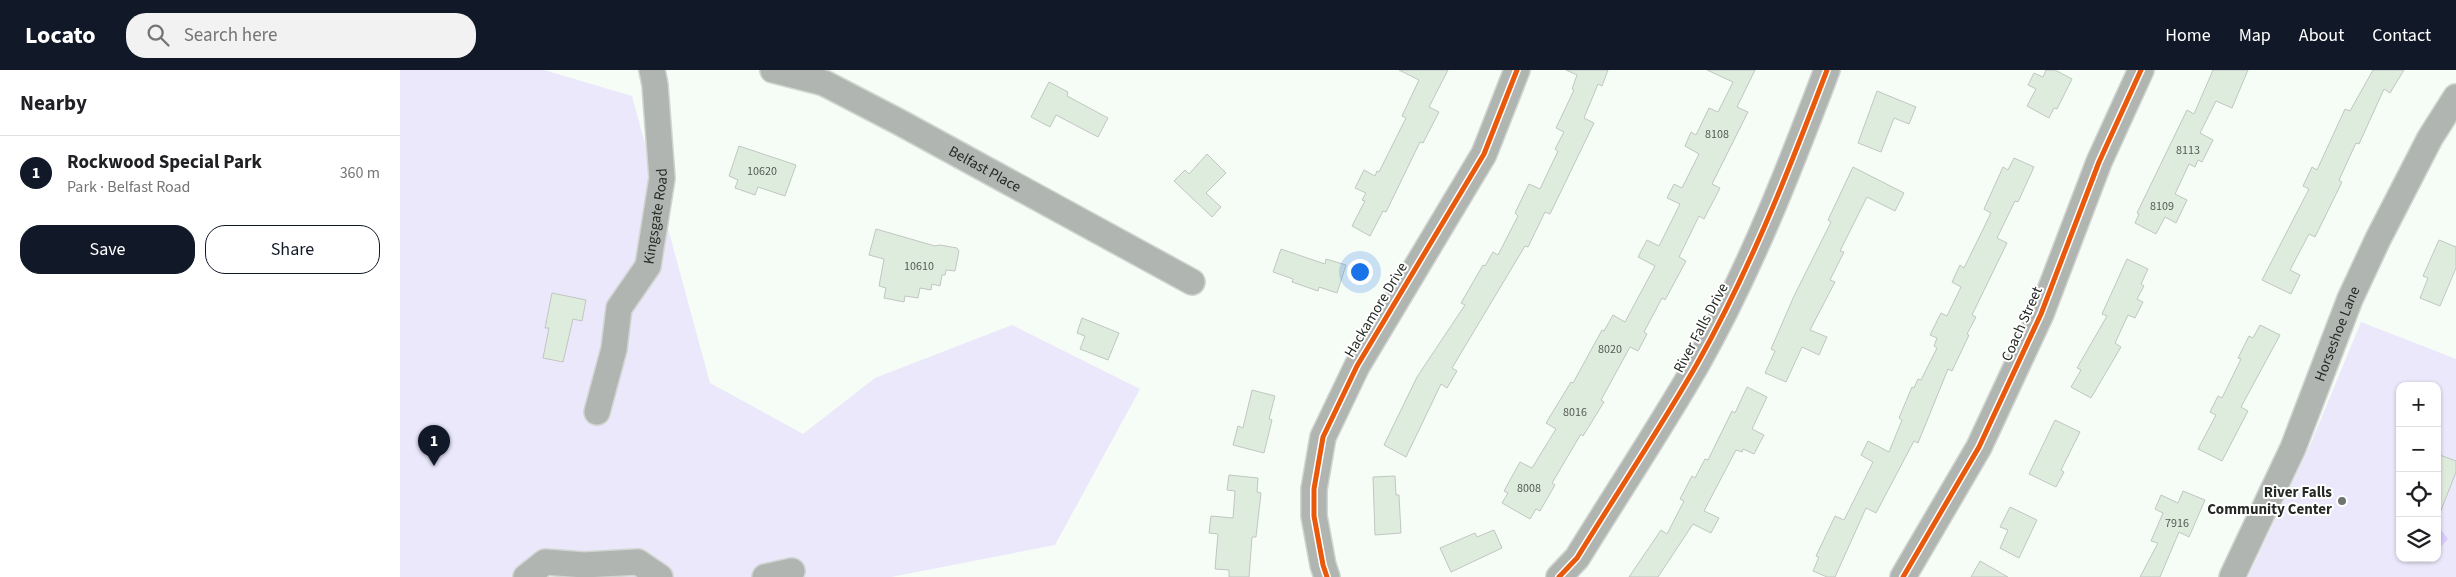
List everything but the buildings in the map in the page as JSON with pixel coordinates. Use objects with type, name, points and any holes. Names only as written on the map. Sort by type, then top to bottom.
[{"type":"street","name":"Belfast Place","points":[[772,70],[824,83],[902,123],[1192,282]]},
{"type":"street","name":"Hackamore Drive","points":[[1327,577],[1314,516],[1314,489],[1323,437],[1357,366],[1484,154],[1517,70]]},
{"type":"street","name":"River Falls Drive","points":[[1559,577],[1577,558],[1697,364],[1735,291],[1778,198],[1827,70]]},
{"type":"street","name":"Coach Street","points":[[1903,577],[1979,447],[2033,332],[2099,162],[2141,70]]},
{"type":"street","name":"Kingsgate Road","points":[[597,412],[614,348],[619,308],[648,266],[662,178],[659,75]]},
{"type":"street","name":"Horseshoe Lane","points":[[2232,577],[2293,448],[2350,299],[2378,239],[2430,138],[2456,97]]},
{"type":"street","points":[[526,577],[545,562],[584,565],[638,562],[660,577]]},
{"type":"street","points":[[765,577],[792,571]]},
{"type":"shaded area","points":[[400,70],[544,70],[632,96],[710,383],[803,434],[875,378],[1012,325],[1140,389],[1055,545],[891,577],[619,577],[553,551],[522,577],[400,577]]},
{"type":"shaded area","name":"River Falls Community Center","points":[[2361,322],[2456,359],[2456,577],[2248,577],[2311,443]]},
{"type":"shaded area","points":[[2441,531],[2448,539],[2441,547]]},
{"type":"cycle path","points":[[1327,577],[1314,516],[1314,489],[1323,437],[1357,366],[1484,154],[1517,70]]},
{"type":"cycle path","points":[[1559,577],[1577,558],[1697,364],[1734,292],[1768,219],[1827,70]]},
{"type":"cycle path","points":[[1903,577],[1979,447],[2041,314],[2099,162],[2141,70]]},
{"type":"place","name":"Rockwood Special Park","points":[[434,466]]},
{"type":"place","name":"River Falls Community Center","points":[[2342,501]]}]
